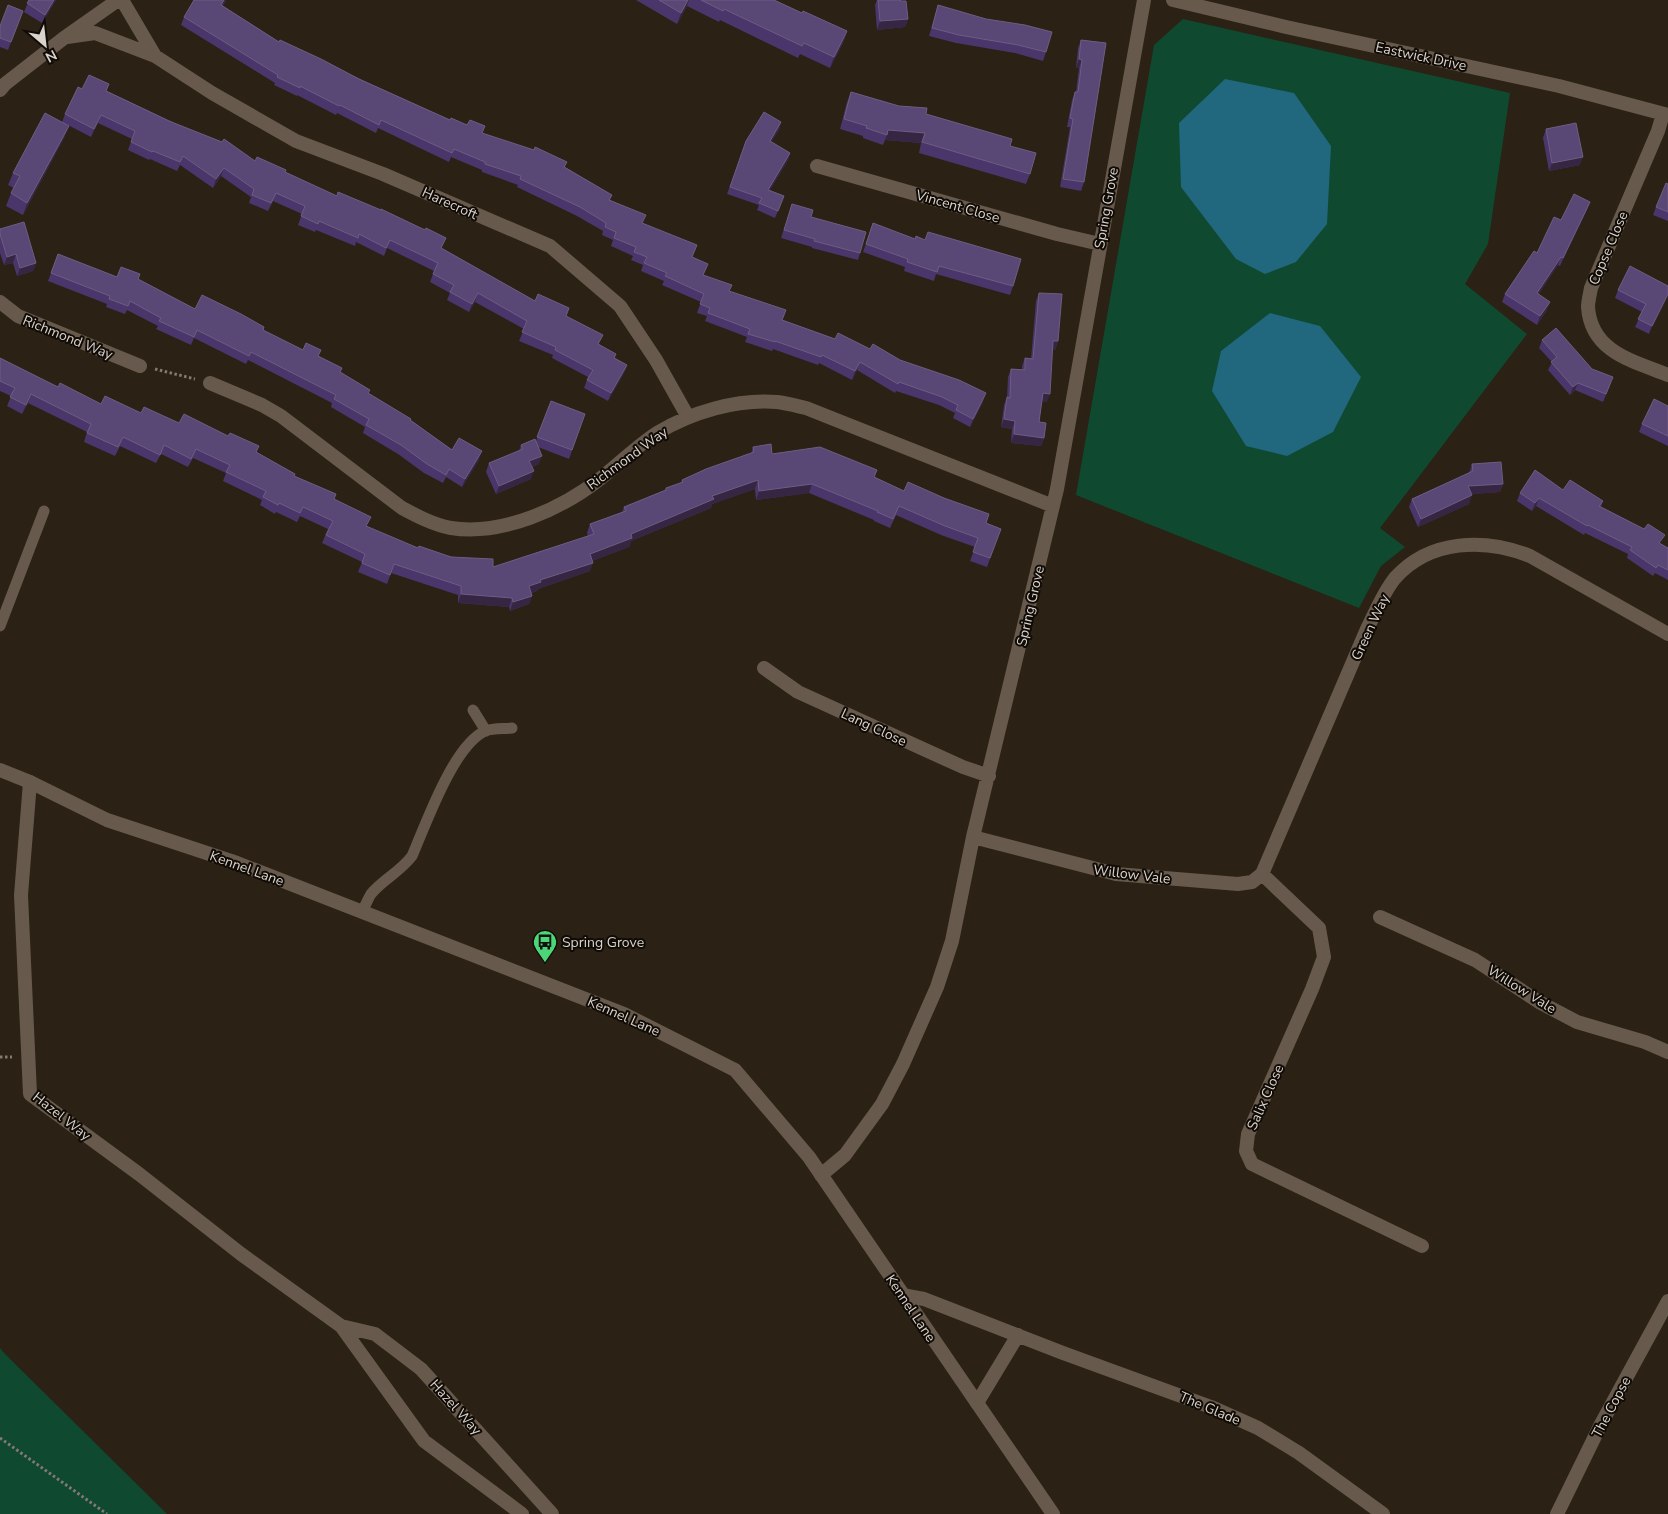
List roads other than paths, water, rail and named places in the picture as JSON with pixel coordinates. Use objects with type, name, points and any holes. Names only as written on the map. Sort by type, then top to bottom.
[{"type":"street","points":[[0,90],[5,84],[64,38],[118,0]]},
{"type":"street","name":"Harecroft","points":[[122,0],[154,56]]},
{"type":"street","name":"Spring Grove","points":[[821,1175],[845,1154],[882,1104],[903,1064],[937,987],[952,941],[973,837],[1053,506],[1067,438],[1144,0]]},
{"type":"street","name":"Eastwick Drive","points":[[1173,0],[1286,27],[1559,86],[1666,115]]},
{"type":"street","name":"Harecroft","points":[[64,38],[95,33],[154,56],[212,93],[296,141],[383,174],[550,246],[620,306],[656,360],[688,417]]},
{"type":"street","name":"Copse Close","points":[[1666,115],[1591,288],[1588,306],[1592,326],[1602,343],[1618,354],[1668,375]]},
{"type":"street","name":"Vincent Close","points":[[817,166],[1057,234],[1100,244]]},
{"type":"street","name":"Richmond Way","points":[[0,302],[18,316],[140,366]]},
{"type":"street","name":"Richmond Way","points":[[210,383],[262,405],[281,416],[402,508],[424,519],[449,528],[476,531],[536,516],[570,499],[600,479],[657,433],[688,417],[718,408],[750,402],[778,402],[806,408],[1053,506]]},
{"type":"street","name":"Green Way","points":[[1262,874],[1383,595],[1396,578],[1413,563],[1434,552],[1456,545],[1476,544],[1513,549],[1530,556],[1668,634]]},
{"type":"street","name":"Lang Close","points":[[764,668],[798,692],[963,767],[989,776]]},
{"type":"street","name":"Kennel Lane","points":[[0,770],[30,782],[107,820],[237,863],[624,1014],[735,1070],[809,1157],[1053,1514]]},
{"type":"street","name":"Hazel Way","points":[[30,782],[21,895],[30,1094],[139,1174],[241,1254],[341,1326],[424,1441],[522,1514]]},
{"type":"street","name":"Willow Vale","points":[[973,837],[1116,874],[1238,884],[1252,882],[1262,874]]},
{"type":"street","name":"Salix Close","points":[[1262,874],[1319,928],[1324,957],[1312,989],[1248,1134],[1246,1151],[1252,1164],[1422,1246]]},
{"type":"street","name":"Willow Vale","points":[[1380,917],[1475,960],[1539,1002],[1577,1022],[1645,1042],[1668,1052]]},
{"type":"street","name":"The Glade","points":[[902,1295],[924,1299],[1212,1407],[1258,1428],[1299,1453],[1383,1514]]},
{"type":"street","name":"The Copse","points":[[1556,1514],[1601,1424],[1668,1301]]},
{"type":"street","name":"Hazel Way","points":[[341,1326],[375,1334],[421,1369],[552,1514]]},
{"type":"street","points":[[977,1403],[1018,1335]]},
{"type":"lane","points":[[0,626],[19,572],[44,511]]},
{"type":"lane","points":[[473,710],[486,731]]},
{"type":"lane","points":[[362,912],[371,895],[403,867],[412,856],[456,760],[475,739],[486,731],[512,728]]},
{"type":"water","points":[[1225,79],[1294,93],[1331,146],[1327,224],[1296,262],[1265,274],[1236,259],[1181,187],[1179,123]]},
{"type":"water","points":[[1270,313],[1320,326],[1361,377],[1333,432],[1287,456],[1246,446],[1212,391],[1221,351]]},
{"type":"place","name":"Spring Grove","points":[[545,963]]}]
